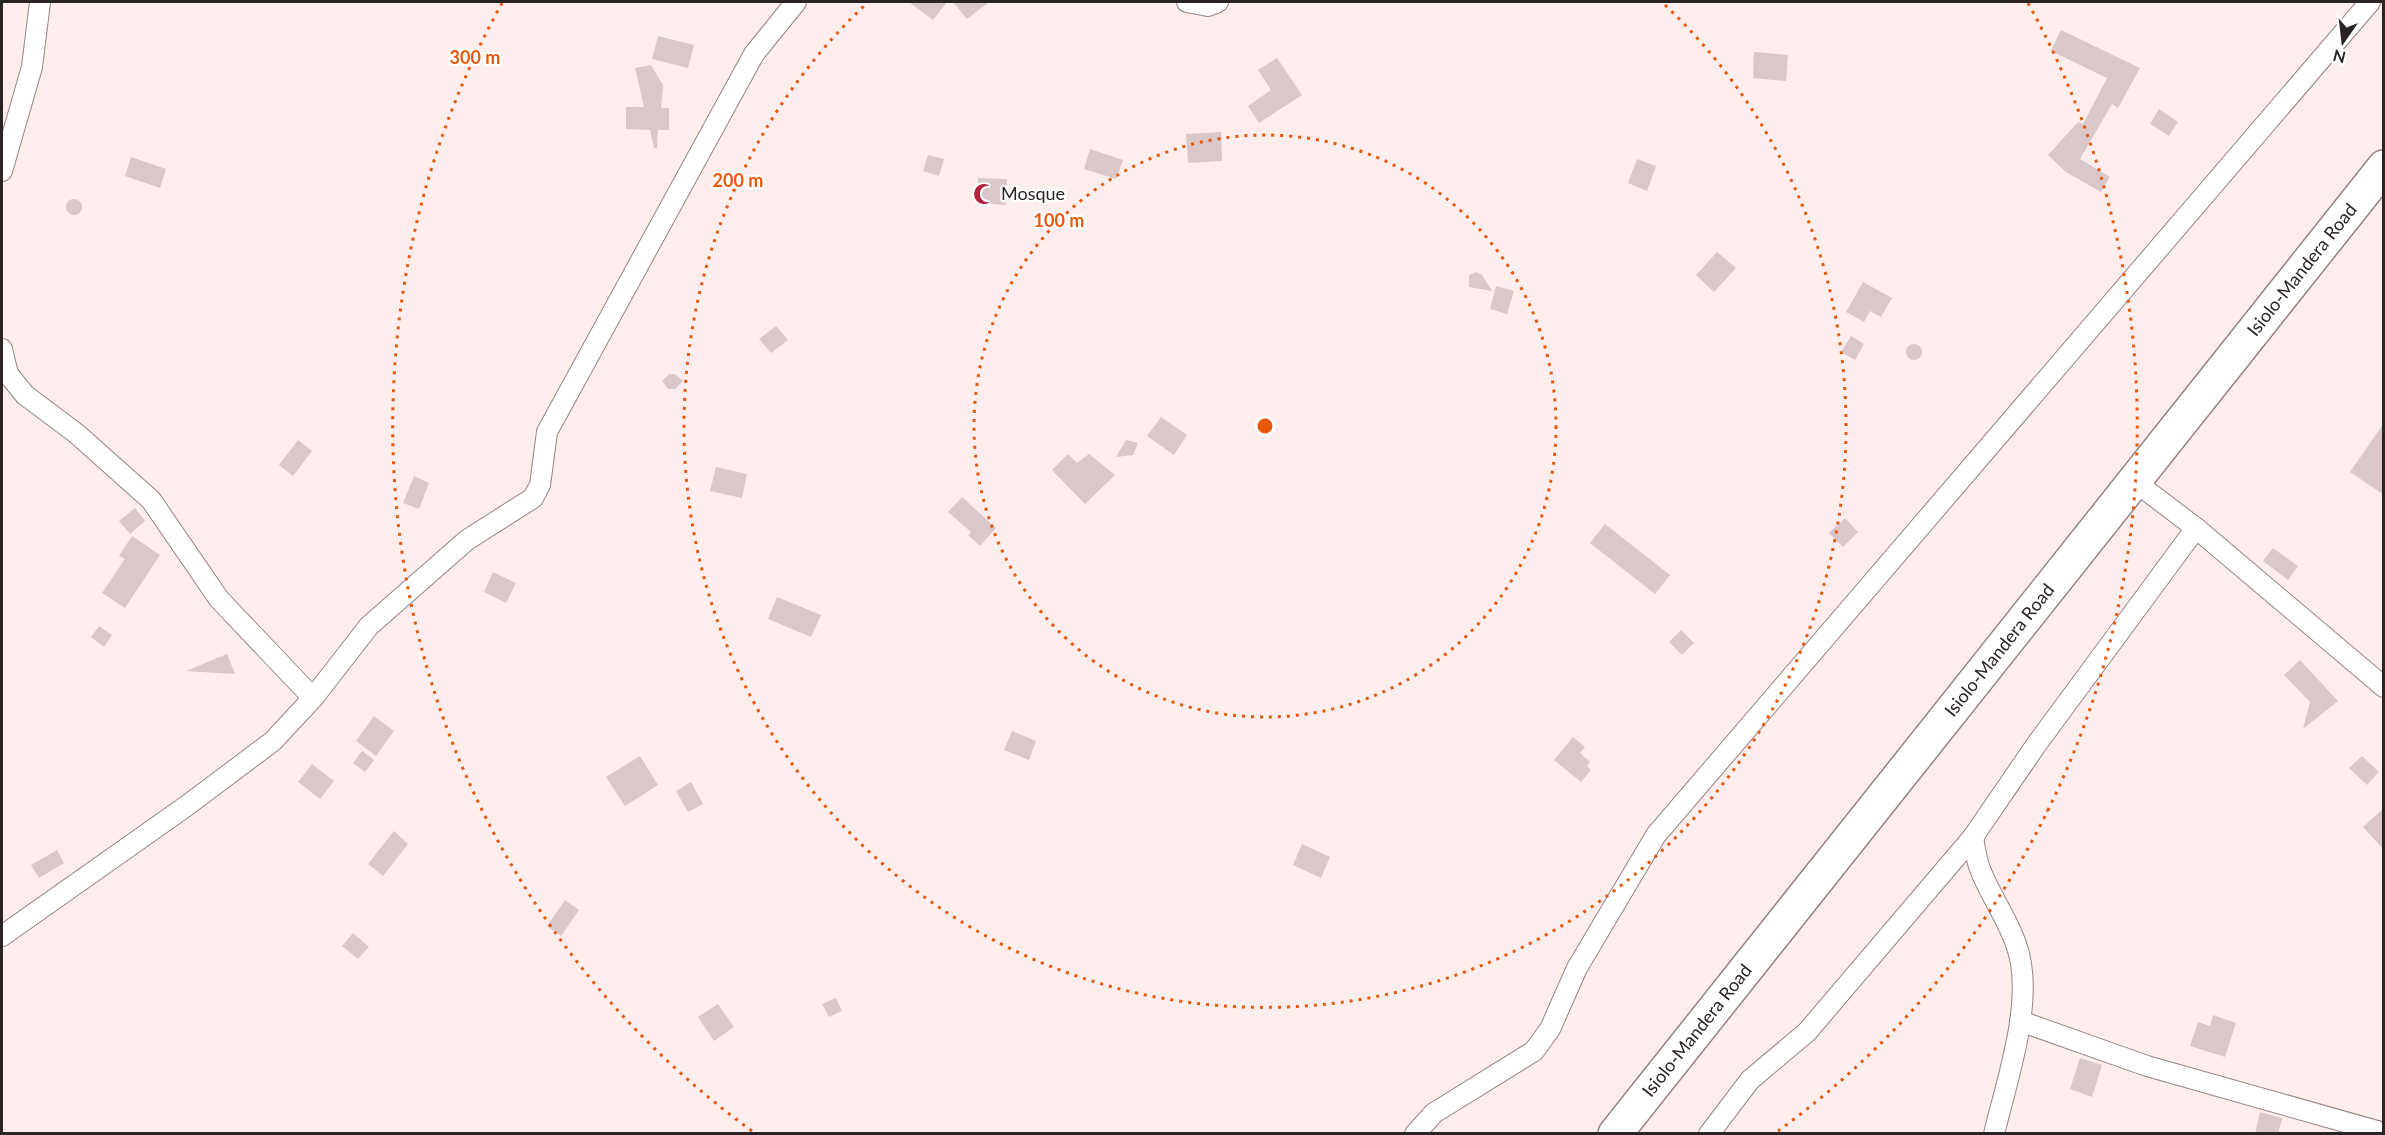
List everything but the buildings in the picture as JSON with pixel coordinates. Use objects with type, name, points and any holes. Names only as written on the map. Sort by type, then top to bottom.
[{"type":"highway","name":"Isiolo-Mandera Road","points":[[1615,1134],[2384,167]]},
{"type":"street","points":[[2,171],[32,67],[40,2]]},
{"type":"street","points":[[2,936],[176,814],[273,741],[313,698],[369,626],[467,540],[533,498],[540,485],[547,432],[754,54],[796,2]]},
{"type":"street","points":[[1187,2],[1208,6],[1218,2]]},
{"type":"street","points":[[1415,1134],[1434,1113],[1534,1051],[1543,1041],[1577,968],[1656,835],[2370,2]]},
{"type":"street","points":[[2,349],[8,374],[25,395],[77,435],[151,500],[219,599],[313,698]]},
{"type":"street","points":[[2134,482],[2196,528],[2380,685]]},
{"type":"street","points":[[1709,1134],[1750,1080],[1807,1032],[1973,837],[2036,745],[2196,528]]},
{"type":"street","points":[[1973,837],[1980,868],[2016,944],[2021,962],[2023,995],[2020,1021],[1994,1134]]},
{"type":"street","points":[[2020,1021],[2157,1070],[2384,1133]]},
{"type":"place","name":"Mosque","points":[[984,194]]}]
